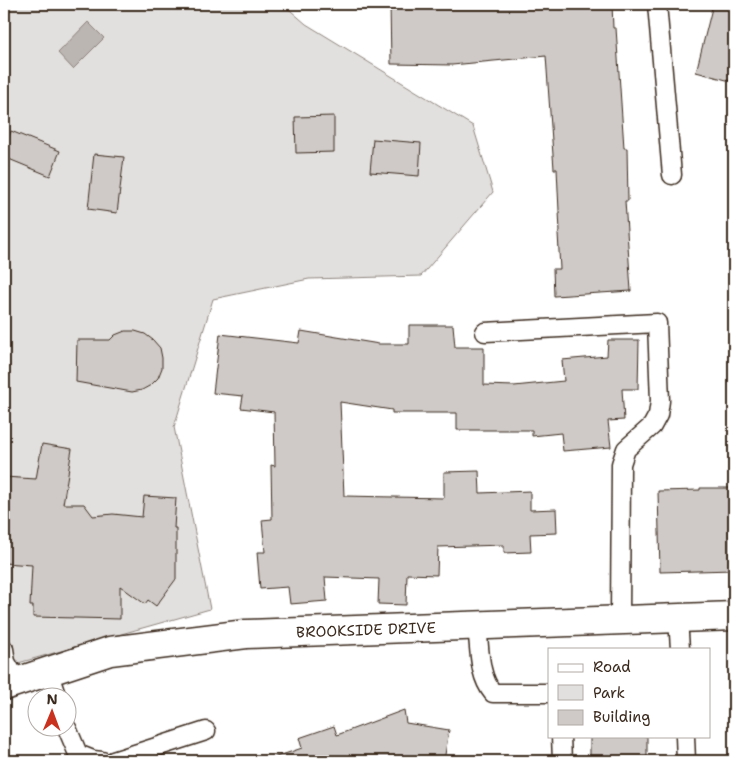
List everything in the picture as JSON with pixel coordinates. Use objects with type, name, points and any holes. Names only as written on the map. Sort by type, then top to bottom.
[{"type":"street","name":"BROOKSIDE DRIVE","points":[[10,684],[110,650],[246,634],[734,616]]},
{"type":"lane","points":[[658,4],[672,175]]},
{"type":"lane","points":[[485,332],[657,323],[660,402],[658,415],[652,426],[626,449],[620,464],[620,621]]},
{"type":"lane","points":[[678,618],[680,648]]},
{"type":"lane","points":[[477,626],[482,673],[486,684],[493,693],[548,693]]},
{"type":"lane","points":[[4,649],[10,684]]},
{"type":"lane","points":[[48,671],[54,688]]},
{"type":"lane","points":[[113,761],[206,731]]},
{"type":"lane","points":[[71,738],[78,754],[93,760],[102,761]]},
{"type":"lane","points":[[561,738],[562,761]]},
{"type":"lane","points":[[685,738],[686,761]]},
{"type":"green space","points":[[4,4],[283,4],[306,24],[473,126],[493,192],[421,276],[309,279],[213,299],[174,427],[210,609],[4,667]]},
{"type":"shaded area","points":[[88,22],[104,38],[73,69],[58,53]]},
{"type":"building","points":[[390,4],[475,4],[475,6],[504,4],[612,4],[613,28],[616,28],[624,148],[627,148],[628,201],[625,201],[631,291],[554,296],[553,269],[560,269],[558,233],[560,232],[557,169],[554,169],[546,56],[452,65],[391,64]]},
{"type":"building","points":[[713,4],[734,9],[734,82],[696,72]]},
{"type":"building","points":[[334,116],[334,152],[296,153],[295,117]]},
{"type":"building","points":[[11,131],[60,151],[50,176],[4,157],[4,149]]},
{"type":"building","points":[[373,139],[421,143],[419,176],[370,172]]},
{"type":"building","points":[[94,154],[124,157],[117,213],[88,209]]},
{"type":"building","points":[[409,325],[453,325],[455,347],[484,347],[484,385],[514,386],[564,381],[562,360],[607,356],[608,340],[639,340],[638,389],[622,389],[624,420],[608,421],[611,447],[563,451],[561,433],[532,436],[532,430],[457,430],[457,413],[392,413],[392,410],[340,402],[344,496],[444,498],[444,472],[479,471],[480,493],[530,491],[530,510],[556,509],[557,533],[530,534],[531,552],[504,553],[504,545],[438,547],[437,575],[407,574],[406,605],[378,604],[379,579],[325,577],[327,601],[290,604],[288,587],[260,589],[257,552],[265,552],[262,520],[272,519],[271,465],[275,466],[274,412],[241,408],[243,396],[213,393],[220,334],[299,343],[301,331],[379,344],[409,344]]},
{"type":"building","points":[[125,331],[145,334],[160,348],[162,368],[158,378],[142,390],[132,392],[76,382],[77,340],[110,340],[115,335]]},
{"type":"building","points":[[42,444],[72,449],[63,504],[84,504],[93,516],[113,514],[142,517],[144,496],[176,498],[174,528],[176,528],[176,579],[156,606],[148,600],[145,604],[120,586],[120,619],[33,617],[33,606],[30,606],[32,565],[4,563],[4,477],[36,479]]},
{"type":"building","points":[[700,488],[734,488],[734,570],[660,572],[658,491],[700,490]]},
{"type":"building","points":[[404,710],[406,723],[449,730],[444,761],[274,761],[273,758],[302,748],[299,738],[334,726],[337,735]]},
{"type":"building","points":[[590,738],[647,738],[647,761],[590,761]]}]
